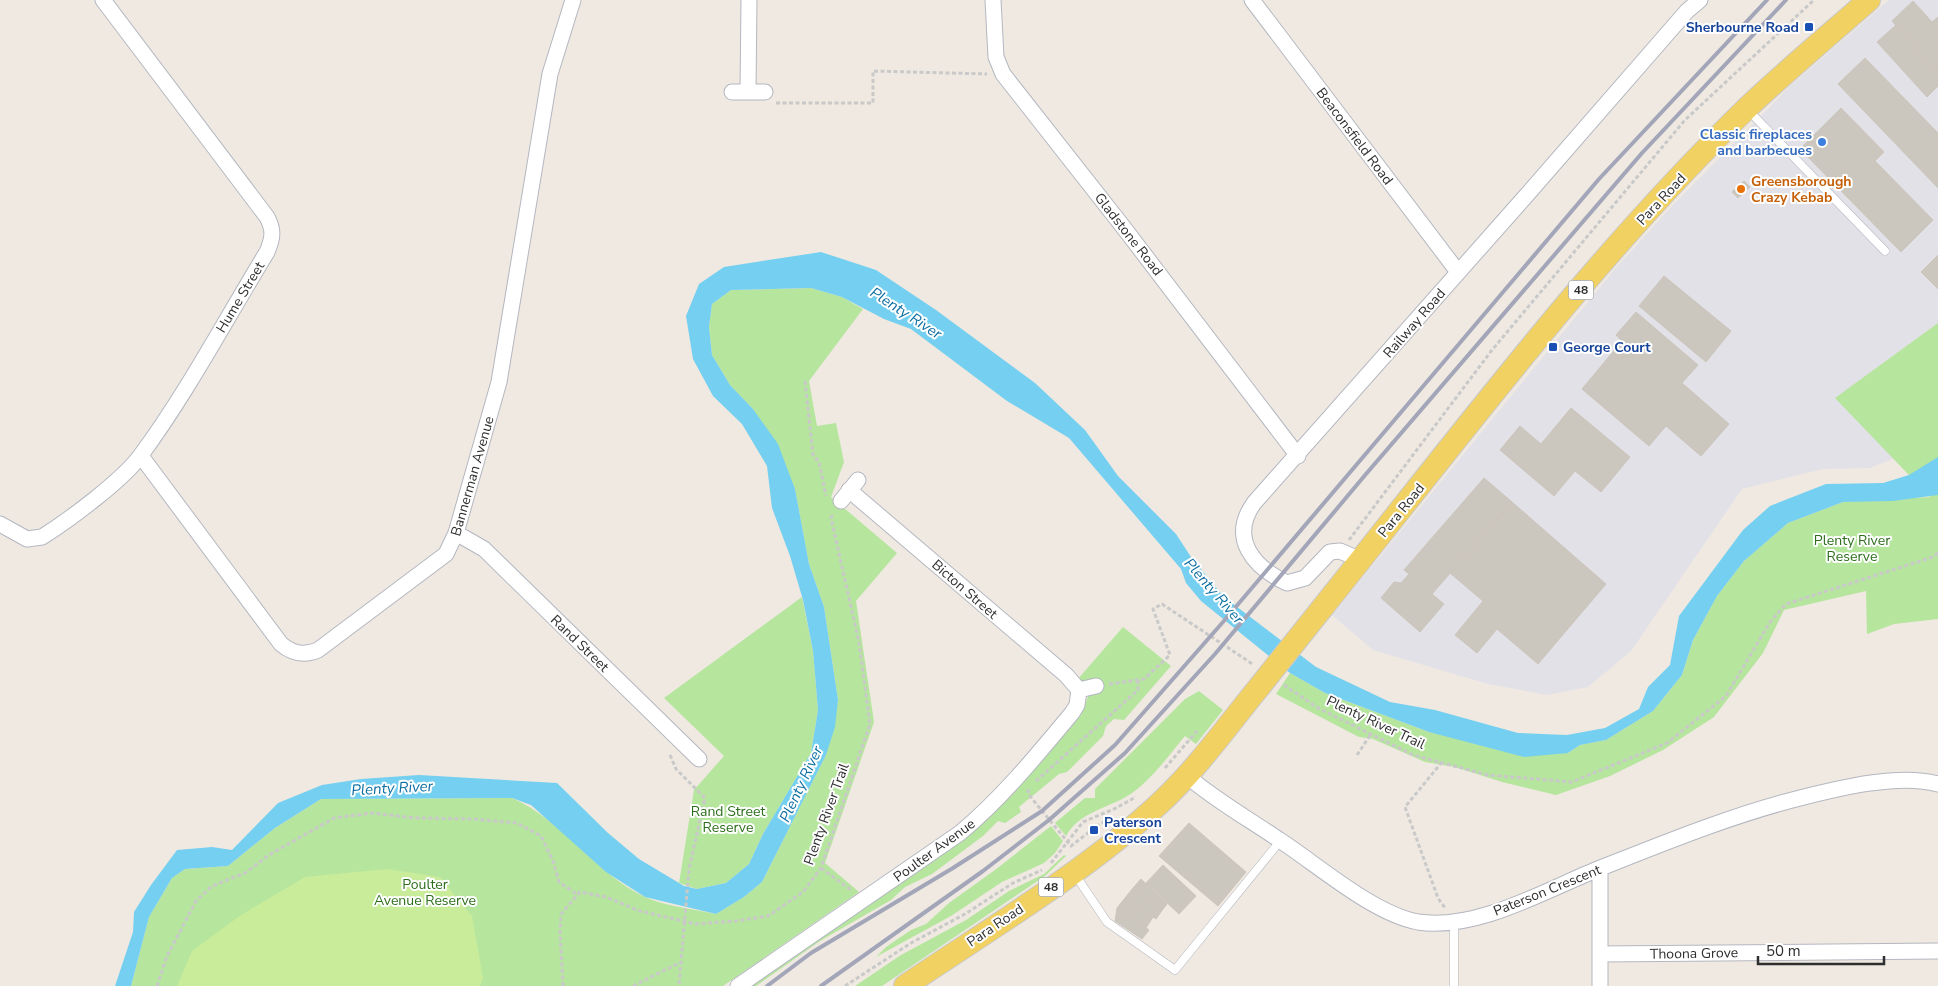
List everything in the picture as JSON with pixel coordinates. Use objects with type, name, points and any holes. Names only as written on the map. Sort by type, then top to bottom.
[{"type":"main road","name":"Para Road","points":[[905,986],[1073,872],[1144,818],[1191,759],[1266,679],[1544,332],[1595,272],[1692,165],[1747,109],[1869,0]]},
{"type":"street","name":"Hume Street","points":[[0,524],[27,539],[42,537],[114,483],[141,456],[267,252],[273,232],[267,217],[103,0]]},
{"type":"street","name":"Bannerman Avenue","points":[[141,456],[282,644],[293,652],[305,654],[318,650],[446,554],[456,533],[499,382],[550,74],[573,0]]},
{"type":"street","points":[[748,92],[749,0]]},
{"type":"street","name":"Gladstone Road","points":[[993,0],[996,57],[1003,74],[1124,228],[1298,456]]},
{"type":"street","name":"Railway Road","points":[[1340,551],[1326,554],[1304,578],[1287,583],[1260,564],[1245,545],[1242,532],[1250,509],[1687,11],[1700,0]]},
{"type":"street","name":"Beaconsfield Road","points":[[1256,2],[1458,272]]},
{"type":"street","points":[[732,92],[748,92],[770,98]]},
{"type":"street","name":"Bicton Street","points":[[849,490],[1066,675],[1079,690]]},
{"type":"street","name":"Rand Street","points":[[456,533],[484,550],[699,759]]},
{"type":"street","points":[[1340,551],[1361,560]]},
{"type":"street","points":[[1079,690],[1096,686]]},
{"type":"street","name":"Poulter Avenue","points":[[738,986],[960,833],[1001,796],[1072,713],[1077,704],[1079,690]]},
{"type":"street","name":"Paterson Crescent","points":[[1191,759],[1215,799],[1281,840],[1378,907],[1393,914],[1421,922],[1454,922],[1492,913],[1600,869],[1744,815],[1790,801],[1882,782],[1910,779],[1938,784]]},
{"type":"street","points":[[1600,869],[1600,986]]},
{"type":"street","name":"Thoona Grove","points":[[1600,954],[1938,951]]},
{"type":"lane","points":[[1747,109],[1884,251]]},
{"type":"lane","points":[[1073,872],[1107,922],[1175,970],[1281,840]]},
{"type":"lane","points":[[1454,922],[1454,986]]},
{"type":"path","points":[[1340,551],[1492,350],[1685,120],[1814,0]]},
{"type":"path","points":[[770,98],[873,104],[873,71],[1003,74]]},
{"type":"path","points":[[805,381],[813,455],[819,462],[823,478]]},
{"type":"path","name":"Plenty River Trail","points":[[157,986],[167,956],[196,901],[212,886],[245,873],[269,855],[334,818],[372,813],[415,818],[473,819],[517,823],[541,836],[553,861],[559,882],[575,892],[606,896],[640,911],[696,924],[768,916],[803,892],[821,868],[870,724],[859,642],[831,518],[849,490]]},
{"type":"path","name":"Plenty River Trail","points":[[1096,686],[1144,679],[1170,655],[1154,609],[1162,604],[1266,679],[1318,708],[1413,755],[1488,775],[1572,782],[1667,743],[1726,696],[1770,622],[1786,604],[1933,557],[1938,553]]},
{"type":"path","points":[[1109,820],[1101,823],[1071,846],[1029,795],[1028,788],[1138,690],[1138,680]]},
{"type":"path","points":[[1160,774],[1191,759],[1199,729]]},
{"type":"path","points":[[1357,755],[1371,734]]},
{"type":"path","points":[[668,750],[676,769],[705,798],[689,870],[679,986]]},
{"type":"path","points":[[1442,762],[1405,807],[1438,898],[1454,922]]},
{"type":"path","points":[[1050,864],[1083,822],[1114,809],[1139,794]]},
{"type":"path","points":[[821,868],[864,900]]},
{"type":"path","points":[[845,986],[911,943],[965,914],[1013,883],[1044,869]]},
{"type":"path","points":[[563,986],[561,914],[580,892]]},
{"type":"path","points":[[633,986],[681,962]]},
{"type":"shaded area","points":[[1889,0],[1938,0],[1938,323],[1836,398],[1895,458],[1870,468],[1823,469],[1742,489],[1631,651],[1588,687],[1547,695],[1488,684],[1373,650],[1332,615],[1614,270],[1670,208],[1790,86]]},
{"type":"green space","name":"Poulter Avenue Reserve","points":[[811,288],[842,297],[863,309],[809,381],[817,426],[836,423],[844,462],[831,497],[897,553],[856,601],[874,722],[825,863],[859,892],[723,986],[131,986],[149,917],[172,878],[185,869],[228,866],[275,828],[321,799],[512,798],[547,819],[594,861],[627,887],[661,903],[716,914],[744,897],[762,882],[826,755],[838,700],[824,607],[809,564],[795,489],[753,409],[730,385],[712,355],[709,327],[712,304],[731,290]]},
{"type":"green space","name":"Plenty River Reserve","points":[[1938,323],[1938,619],[1894,624],[1867,634],[1866,591],[1784,610],[1763,653],[1714,717],[1663,750],[1610,776],[1556,795],[1502,782],[1455,767],[1425,762],[1373,739],[1359,737],[1276,694],[1290,673],[1325,693],[1429,732],[1568,753],[1580,745],[1606,740],[1653,711],[1682,675],[1693,640],[1717,596],[1744,561],[1788,523],[1843,502],[1930,497],[1835,398]]},
{"type":"green space","name":"Rand Street Reserve","points":[[802,597],[813,651],[818,710],[811,753],[763,834],[749,864],[726,883],[697,889],[679,883],[694,790],[724,756],[664,698]]},
{"type":"green space","points":[[1123,627],[1171,666],[1124,720],[1114,719],[1106,726],[1103,736],[1067,772],[1059,774],[1019,807],[1021,812],[1005,823],[998,821],[983,836],[932,874],[905,887],[891,900],[820,941],[756,986],[752,986],[975,830],[1015,792],[1081,715],[1089,694],[1083,682],[1078,679]]},
{"type":"green space","points":[[1199,691],[1223,710],[1196,744],[1185,736],[1140,787],[1123,798],[1087,815],[1072,827],[1066,836],[1055,823],[1085,798],[1095,798],[1095,789],[1185,699]]},
{"type":"green space","points":[[1051,826],[1063,841],[1055,853],[1044,863],[1002,882],[951,916],[876,957],[886,947],[911,930],[926,924],[949,903]]},
{"type":"green space","points":[[1064,855],[1066,856],[1045,876],[882,986],[855,986],[901,955],[966,920],[1009,891],[1044,874]]},
{"type":"green space","points":[[387,869],[440,877],[472,916],[483,978],[480,986],[177,986],[192,951],[241,915],[305,877]]},
{"type":"water","name":"Plenty River","points":[[821,252],[876,270],[936,310],[1035,383],[1085,430],[1118,476],[1176,534],[1191,557],[1224,597],[1316,667],[1390,702],[1435,710],[1518,733],[1567,735],[1605,728],[1639,709],[1648,687],[1670,665],[1679,616],[1743,530],[1770,506],[1826,484],[1883,483],[1909,475],[1938,457],[1938,495],[1893,501],[1843,502],[1788,523],[1744,561],[1717,596],[1693,640],[1682,675],[1653,711],[1606,740],[1580,745],[1568,753],[1524,757],[1429,732],[1325,693],[1290,673],[1201,601],[1186,583],[1181,569],[1069,438],[1007,401],[911,329],[884,319],[842,297],[811,288],[731,290],[712,304],[709,327],[712,355],[730,385],[753,409],[778,444],[795,489],[809,564],[824,607],[838,700],[835,727],[826,755],[762,882],[744,897],[716,914],[645,897],[606,872],[531,805],[512,798],[321,799],[275,828],[228,866],[185,869],[172,878],[149,917],[131,986],[115,986],[133,932],[134,912],[177,850],[212,847],[232,850],[278,803],[322,785],[361,779],[419,775],[557,783],[608,833],[639,859],[684,886],[697,889],[726,883],[749,864],[763,834],[811,753],[818,710],[813,651],[803,600],[790,556],[772,508],[767,466],[742,424],[713,396],[693,359],[686,316],[699,284],[724,267]]},
{"type":"building","points":[[1913,1],[1932,22],[1938,17],[1938,72],[1892,21]]},
{"type":"building","points":[[1896,25],[1938,72],[1938,86],[1927,97],[1877,42]]},
{"type":"building","points":[[1865,58],[1938,133],[1938,188],[1838,84]]},
{"type":"building","points":[[1841,108],[1884,152],[1875,161],[1933,220],[1901,252],[1800,149]]},
{"type":"building","name":"Greensborough Crazy Kebab","points":[[1744,181],[1750,187],[1738,198],[1732,192]]},
{"type":"building","points":[[1938,255],[1938,289],[1921,272]]},
{"type":"building","points":[[1664,276],[1731,331],[1706,362],[1639,306]]},
{"type":"building","points":[[1636,312],[1698,365],[1682,383],[1729,424],[1701,456],[1666,426],[1649,446],[1582,389],[1622,341],[1616,335]]},
{"type":"building","points":[[1571,408],[1630,457],[1601,492],[1575,471],[1554,496],[1500,450],[1520,426],[1541,444]]},
{"type":"building","points":[[1484,478],[1512,502],[1432,594],[1444,604],[1420,632],[1381,598],[1394,582],[1401,583],[1409,574],[1404,570]]},
{"type":"building","points":[[1512,502],[1606,584],[1538,664],[1497,629],[1477,653],[1455,635],[1483,601],[1450,573]]},
{"type":"building","points":[[1189,823],[1246,872],[1218,906],[1159,856]]},
{"type":"building","points":[[1163,865],[1196,896],[1179,914],[1146,883]]},
{"type":"building","points":[[1141,879],[1167,904],[1163,909],[1133,888]]},
{"type":"building","points":[[1133,888],[1163,909],[1156,919],[1125,898]]},
{"type":"building","points":[[1125,898],[1153,917],[1146,928],[1117,908]]},
{"type":"building","points":[[1117,908],[1149,930],[1142,939],[1115,921]]},
{"type":"railway","points":[[767,986],[811,953],[953,868],[1042,811],[1115,745],[1223,622],[1599,179],[1767,0]]},
{"type":"railway","points":[[821,986],[983,871],[1049,820],[1125,753],[1215,654],[1366,474],[1642,153],[1786,0]]},
{"type":"place","name":"Sherbourne Road","points":[[1809,27]]},
{"type":"place","name":"Classic fireplaces and barbecues","points":[[1822,142]]},
{"type":"place","name":"Greensborough Crazy Kebab","points":[[1741,189]]},
{"type":"place","name":"George Court","points":[[1553,347]]},
{"type":"place","name":"Paterson Crescent","points":[[1094,830]]}]
